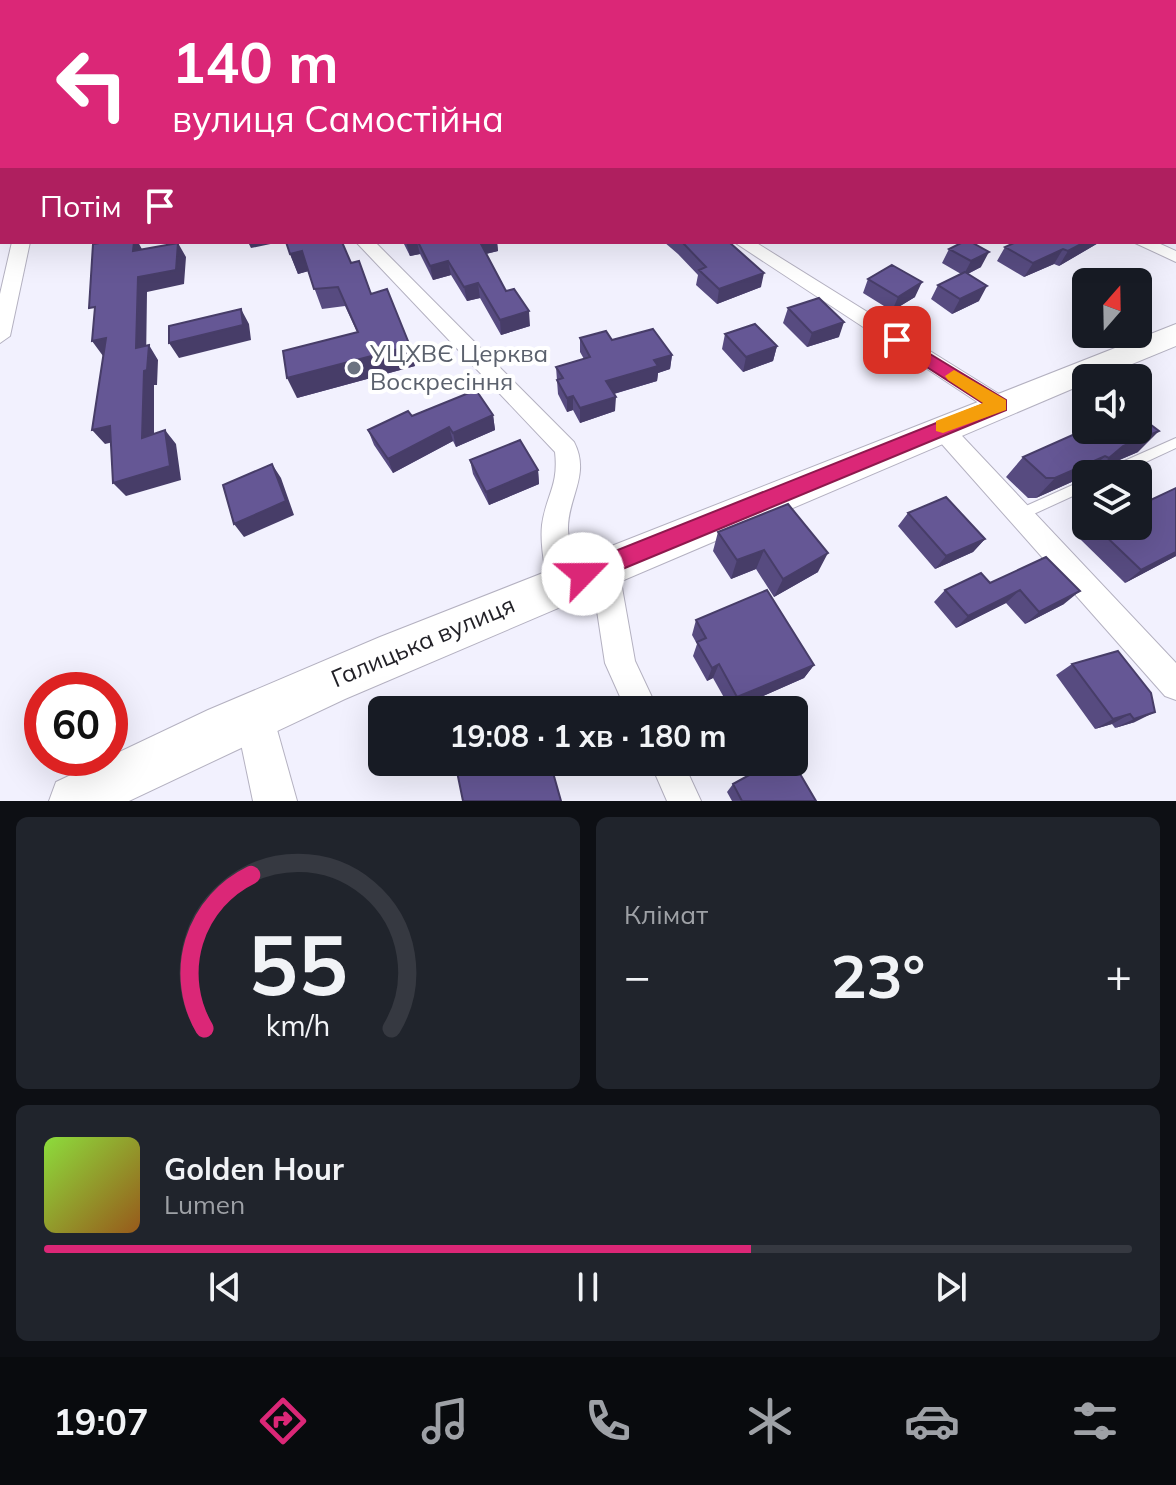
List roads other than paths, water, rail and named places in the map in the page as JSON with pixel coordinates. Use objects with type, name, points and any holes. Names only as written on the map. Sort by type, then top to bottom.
[{"type":"main road","name":"Галицька вулиця","points":[[75,801],[274,706],[604,565],[1176,334]]},
{"type":"street","points":[[0,336],[21,244]]},
{"type":"street","points":[[367,244],[566,449],[570,475],[555,526],[562,584]]},
{"type":"street","points":[[746,244],[999,405]]},
{"type":"street","points":[[1147,244],[1176,257]]},
{"type":"street","points":[[940,427],[1176,685]]},
{"type":"street","points":[[604,565],[620,663],[635,696]]},
{"type":"street","points":[[274,706],[275,801]]},
{"type":"street","points":[[672,776],[684,801]]},
{"type":"lane","points":[[1139,460],[1176,443]]},
{"type":"lane","points":[[1020,514],[1072,490]]},
{"type":"place","name":"УЦХВЄ Церква Воскресіння","points":[[354,368]]}]
